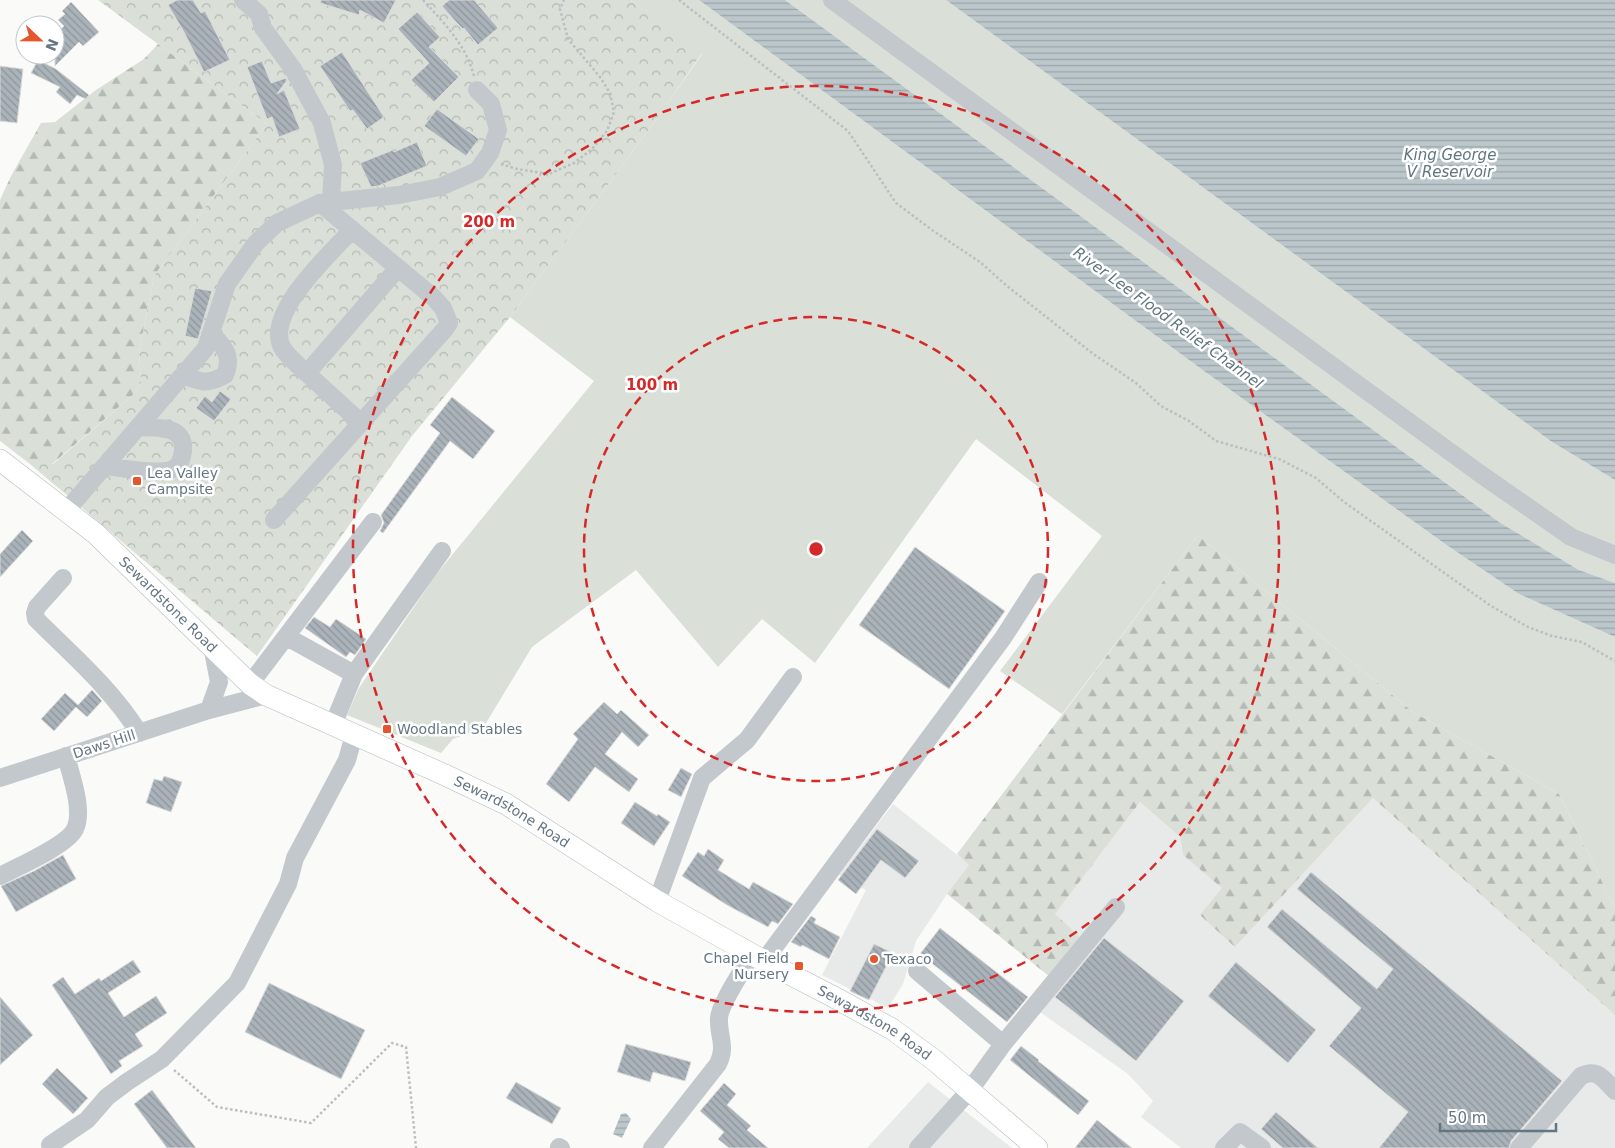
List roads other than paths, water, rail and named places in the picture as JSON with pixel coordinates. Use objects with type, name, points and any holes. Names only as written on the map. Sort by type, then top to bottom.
[{"type":"main road","name":"Sewardstone Road","points":[[0,460],[96,534],[258,689],[506,804],[657,901],[758,958],[892,1029],[934,1060],[1036,1148]]},
{"type":"street","points":[[243,0],[259,14],[263,28],[293,69],[322,123],[333,165],[326,203]]},
{"type":"street","points":[[832,0],[1479,473],[1571,537],[1615,555]]},
{"type":"street","points":[[66,511],[206,348],[227,284],[256,243],[277,223],[326,203],[399,196],[440,187],[477,172],[490,153],[498,130],[491,104],[477,90]]},
{"type":"street","points":[[274,520],[449,323],[443,308],[352,230],[326,203]]},
{"type":"street","points":[[352,230],[297,291],[286,309],[279,326],[283,348],[307,374],[361,423]]},
{"type":"street","points":[[307,374],[398,268]]},
{"type":"street","points":[[183,375],[200,382],[210,382],[225,375],[229,365],[228,356],[221,344],[211,333]]},
{"type":"street","points":[[106,466],[150,471],[168,471],[176,468],[182,459],[184,444],[181,436],[173,430],[140,427]]},
{"type":"street","points":[[258,689],[287,637],[372,522]]},
{"type":"street","points":[[333,725],[354,674],[442,551]]},
{"type":"street","points":[[63,578],[37,607],[36,619],[111,694],[140,732]]},
{"type":"street","points":[[652,1148],[718,1064],[722,1055],[723,1044],[719,1017],[722,1006],[1003,638],[1038,582]]},
{"type":"street","points":[[287,637],[354,674]]},
{"type":"street","points":[[209,710],[219,682],[212,646]]},
{"type":"street","points":[[657,901],[702,778],[747,740],[793,677]]},
{"type":"street","name":"Daws Hill","points":[[0,778],[209,710],[258,689]]},
{"type":"street","points":[[50,1145],[87,1120],[107,1097],[162,1059],[237,983],[288,884],[295,858],[347,760],[354,735]]},
{"type":"street","points":[[0,876],[67,839],[76,828],[76,796],[66,756]]},
{"type":"street","points":[[918,1148],[970,1090],[1003,1044],[1116,907]]},
{"type":"street","points":[[916,971],[1003,1044]]},
{"type":"street","points":[[1519,1148],[1581,1076],[1588,1073],[1598,1074],[1615,1091]]},
{"type":"street","points":[[1224,1148],[1240,1132],[1262,1148]]},
{"type":"water","name":"River Lee Flood Relief Channel","points":[[699,0],[785,0],[1499,522],[1579,570],[1615,583],[1615,637],[1519,594],[1448,546],[1204,371]]},
{"type":"water","name":"King George V Reservoir","points":[[946,0],[1615,0],[1615,480],[1552,442]]},
{"type":"water","points":[[626,1113],[631,1119],[622,1138],[613,1134],[621,1114]]},
{"type":"place","name":"Lea Valley Campsite","points":[[137,481]]},
{"type":"place","name":"Woodland Stables","points":[[387,729]]},
{"type":"place","name":"Texaco","points":[[874,959]]},
{"type":"place","name":"Chapel Field Nursery","points":[[799,966]]}]
